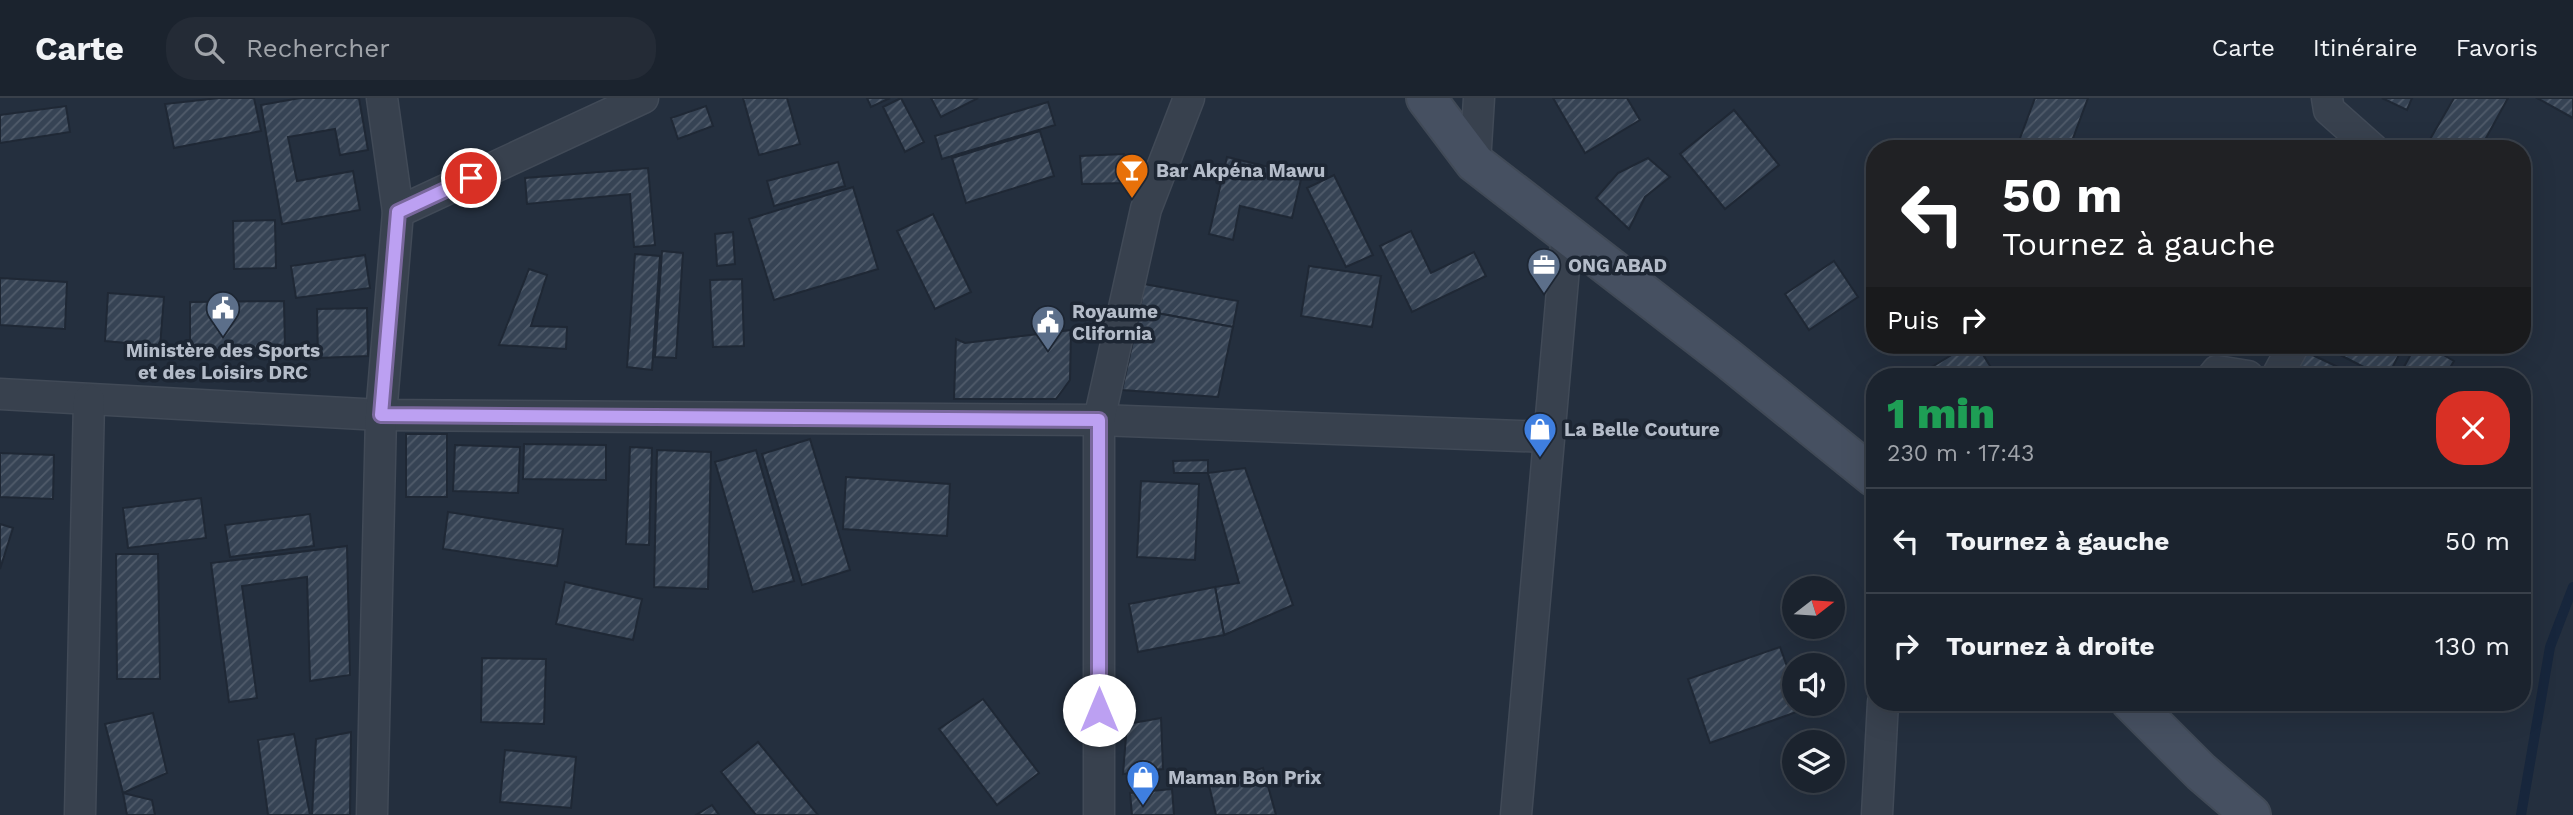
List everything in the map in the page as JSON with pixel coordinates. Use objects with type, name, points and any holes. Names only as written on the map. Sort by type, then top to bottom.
[{"type":"main road","points":[[1426,98],[1475,163],[1738,366],[1866,470]]},
{"type":"main road","points":[[2140,711],[2201,772],[2251,815]]},
{"type":"street","points":[[372,815],[381,415],[398,212],[382,98]]},
{"type":"street","points":[[398,212],[643,98]]},
{"type":"street","points":[[1099,815],[1099,420],[1146,209],[1189,98]]},
{"type":"street","points":[[1475,163],[1479,98]]},
{"type":"street","points":[[2327,98],[2329,110],[2363,140]]},
{"type":"street","points":[[1516,815],[1567,234]]},
{"type":"street","points":[[0,394],[381,415],[1099,420],[1548,437]]},
{"type":"street","points":[[80,815],[89,400]]},
{"type":"street","points":[[1877,815],[1883,711]]},
{"type":"building","points":[[219,98],[254,98],[261,131],[174,148],[165,104]]},
{"type":"building","points":[[300,98],[359,98],[368,150],[340,155],[335,129],[288,137],[297,181],[353,171],[360,210],[282,224],[261,105]]},
{"type":"building","points":[[743,98],[787,98],[800,144],[759,155]]},
{"type":"building","points":[[867,98],[890,98],[871,107]]},
{"type":"building","points":[[901,98],[924,142],[905,152],[883,107]]},
{"type":"building","points":[[931,98],[978,98],[941,117]]},
{"type":"building","points":[[1553,98],[1627,98],[1640,120],[1585,153]]},
{"type":"building","points":[[2035,98],[2088,98],[2072,140],[2019,140]]},
{"type":"building","points":[[2382,98],[2412,98],[2407,110]]},
{"type":"building","points":[[2454,98],[2508,98],[2485,140],[2430,140]]},
{"type":"building","points":[[2537,98],[2573,98],[2573,118]]},
{"type":"building","points":[[1048,102],[1055,125],[942,159],[935,136]]},
{"type":"building","points":[[66,106],[70,132],[0,143],[0,115]]},
{"type":"building","points":[[706,106],[713,126],[678,139],[671,118]]},
{"type":"building","points":[[1734,110],[1779,165],[1725,209],[1680,154]]},
{"type":"building","points":[[1040,131],[1054,176],[966,203],[952,158]]},
{"type":"building","points":[[1124,154],[1126,183],[1082,184],[1080,156]]},
{"type":"building","points":[[1227,157],[1302,175],[1292,218],[1240,206],[1233,240],[1209,234]]},
{"type":"building","points":[[1648,158],[1670,177],[1645,197],[1629,229],[1596,198],[1618,173]]},
{"type":"building","points":[[838,162],[845,186],[774,206],[767,181]]},
{"type":"building","points":[[648,168],[655,245],[634,247],[630,194],[527,204],[525,178]]},
{"type":"building","points":[[1334,175],[1373,255],[1346,267],[1307,188]]},
{"type":"building","points":[[853,187],[878,269],[774,300],[749,219]]},
{"type":"building","points":[[933,214],[971,292],[935,309],[897,231]]},
{"type":"building","points":[[275,220],[276,268],[234,269],[233,221]]},
{"type":"building","points":[[1411,231],[1431,273],[1474,252],[1486,276],[1412,312],[1380,246]]},
{"type":"building","points":[[733,232],[735,264],[717,266],[715,234]]},
{"type":"building","points":[[662,251],[683,253],[676,358],[655,357]]},
{"type":"building","points":[[635,254],[660,256],[652,370],[627,367]]},
{"type":"building","points":[[365,255],[370,288],[296,298],[291,266]]},
{"type":"building","points":[[1834,261],[1858,297],[1809,330],[1785,294]]},
{"type":"building","points":[[1309,266],[1381,276],[1372,327],[1301,316]]},
{"type":"building","points":[[529,269],[547,275],[531,326],[567,327],[566,349],[499,345]]},
{"type":"building","points":[[0,278],[67,282],[65,329],[0,325]]},
{"type":"building","points":[[742,279],[744,346],[713,347],[710,280]]},
{"type":"building","points":[[1144,284],[1238,301],[1233,327],[1140,310]]},
{"type":"building","points":[[108,293],[164,297],[160,346],[105,341]]},
{"type":"building","points":[[284,301],[285,350],[190,350],[190,302]]},
{"type":"building","points":[[367,308],[368,356],[318,358],[317,309]]},
{"type":"building","points":[[1140,310],[1233,327],[1218,397],[1122,390]]},
{"type":"building","points":[[1071,330],[1070,380],[1056,399],[954,399],[956,339],[965,343]]},
{"type":"building","points":[[1953,354],[1983,354],[1990,366],[1987,368],[1930,368]]},
{"type":"building","points":[[2300,354],[2310,354],[2340,368],[2294,368]]},
{"type":"building","points":[[2338,354],[2399,354],[2392,368],[2366,368]]},
{"type":"building","points":[[2411,354],[2442,354],[2454,361],[2450,368],[2403,368]]},
{"type":"building","points":[[406,434],[447,434],[447,497],[406,497]]},
{"type":"building","points":[[810,439],[850,570],[802,585],[762,454]]},
{"type":"building","points":[[524,444],[606,445],[606,480],[523,479]]},
{"type":"building","points":[[455,445],[520,447],[518,493],[453,491]]},
{"type":"building","points":[[630,447],[652,448],[649,545],[626,544]]},
{"type":"building","points":[[657,450],[711,452],[708,589],[654,587]]},
{"type":"building","points":[[756,450],[794,581],[753,592],[715,462]]},
{"type":"building","points":[[0,453],[54,455],[53,499],[0,497]]},
{"type":"building","points":[[1208,460],[1208,473],[1174,473],[1173,461]]},
{"type":"building","points":[[1245,468],[1293,605],[1224,635],[1215,587],[1239,583],[1208,473]]},
{"type":"building","points":[[846,477],[950,484],[947,536],[843,529]]},
{"type":"building","points":[[1141,481],[1199,484],[1195,560],[1137,557]]},
{"type":"building","points":[[201,498],[206,538],[128,548],[123,508]]},
{"type":"building","points":[[448,512],[563,529],[557,566],[443,549]]},
{"type":"building","points":[[310,514],[314,546],[230,557],[225,525]]},
{"type":"building","points":[[0,524],[13,528],[0,569]]},
{"type":"building","points":[[347,546],[350,675],[310,681],[307,577],[242,586],[257,698],[229,702],[211,563]]},
{"type":"building","points":[[116,554],[158,554],[160,679],[117,679]]},
{"type":"building","points":[[565,582],[642,599],[633,640],[556,624]]},
{"type":"building","points":[[1215,587],[1224,635],[1138,652],[1129,604]]},
{"type":"building","points":[[1780,647],[1782,716],[1785,716],[1710,743],[1688,679]]},
{"type":"building","points":[[482,658],[546,659],[544,724],[481,722]]},
{"type":"building","points":[[983,699],[1039,773],[997,805],[939,729]]},
{"type":"building","points":[[153,713],[167,773],[123,793],[105,724]]},
{"type":"building","points":[[1161,718],[1163,769],[1123,774],[1127,724]]},
{"type":"building","points":[[351,732],[350,815],[312,815],[316,739]]},
{"type":"building","points":[[294,734],[310,815],[268,815],[258,740]]},
{"type":"building","points":[[758,742],[818,815],[756,815],[721,772]]},
{"type":"building","points":[[505,750],[576,757],[571,808],[500,802]]},
{"type":"building","points":[[1263,768],[1276,815],[1216,815],[1209,785]]},
{"type":"building","points":[[1172,789],[1174,815],[1132,815],[1130,793]]},
{"type":"building","points":[[123,793],[152,800],[155,815],[127,815]]},
{"type":"building","points":[[712,805],[719,815],[696,815]]},
{"type":"waterway","points":[[2521,815],[2550,647],[2573,587]]},
{"type":"place","name":"Bar Akpéna Mawu","points":[[1132,200]]},
{"type":"place","name":"ONG ABAD","points":[[1544,295]]},
{"type":"place","name":"Ministère des Sports et des Loisirs DRC","points":[[223,338]]},
{"type":"place","name":"Royaume Clifornia","points":[[1048,352]]},
{"type":"place","name":"La Belle Couture","points":[[1540,459]]},
{"type":"place","name":"Maman Bon Prix","points":[[1143,807]]},
{"type":"route","points":[[471,178],[398,212],[381,415],[1099,420],[1099,710]]}]
